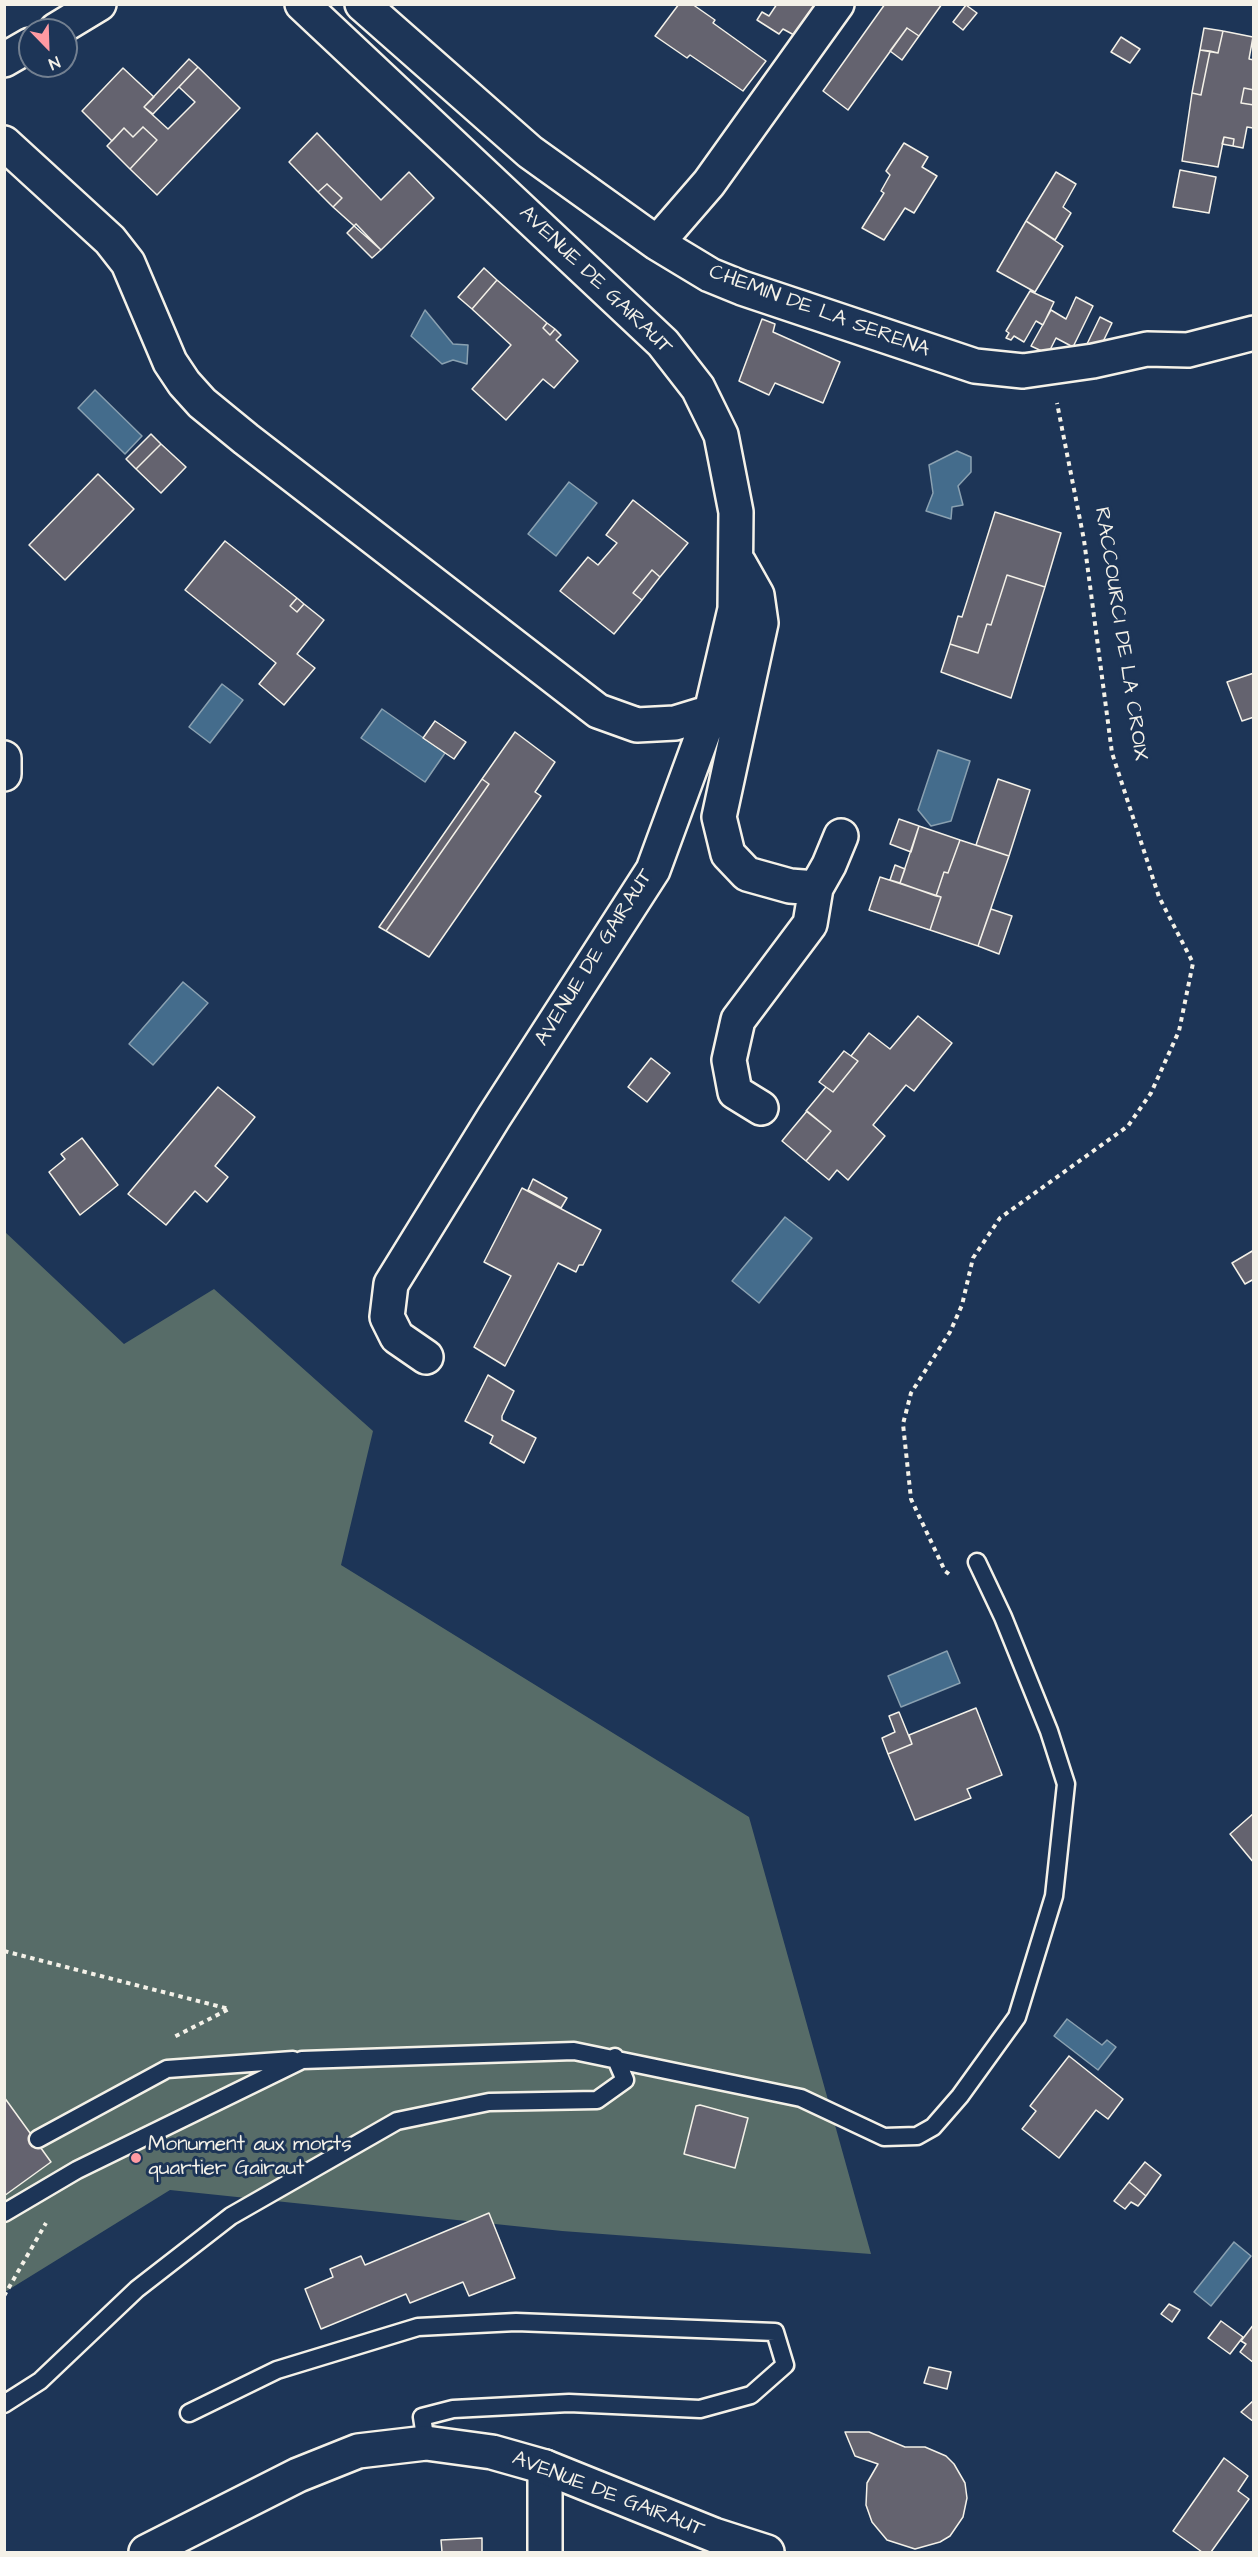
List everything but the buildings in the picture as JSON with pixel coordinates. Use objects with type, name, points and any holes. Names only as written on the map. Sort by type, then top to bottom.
[{"type":"street","points":[[76,18],[99,4]]},
{"type":"street","name":"AVENUE DE GAIRAUT","points":[[302,4],[663,343],[698,387],[721,435],[736,512],[735,609],[711,712],[653,870],[494,1117],[391,1284],[387,1317],[397,1337],[426,1357]]},
{"type":"street","name":"CHEMIN DE LA SERENA","points":[[362,4],[530,152],[657,243],[710,275],[742,288],[975,366],[1023,371],[1093,361],[1147,349],[1188,350],[1254,333]]},
{"type":"street","points":[[657,243],[709,183],[837,4]]},
{"type":"street","points":[[4,60],[18,52]]},
{"type":"street","points":[[4,143],[110,240],[128,263],[170,362],[184,383],[202,403],[246,439],[598,711],[638,725],[675,723],[711,712]]},
{"type":"street","points":[[736,556],[757,595],[762,623],[719,817],[728,854],[747,874],[790,886],[816,888]]},
{"type":"street","points":[[4,758],[4,774]]},
{"type":"street","points":[[761,1108],[735,1092],[729,1060],[738,1020],[810,924],[816,888],[829,865],[840,836]]},
{"type":"street","name":"AVENUE DE GAIRAUT","points":[[146,2553],[298,2475],[358,2451],[426,2443],[492,2452],[545,2467],[714,2535],[767,2553]]},
{"type":"street","points":[[545,2467],[545,2553]]},
{"type":"lane","points":[[38,2139],[167,2069],[302,2060],[574,2051],[615,2057],[801,2098],[884,2136],[918,2136],[933,2127],[960,2096],[1017,2017],[1054,1896],[1066,1784],[1012,1638],[977,1563]]},
{"type":"lane","points":[[4,2404],[40,2381],[137,2289],[231,2216],[397,2121],[489,2102],[597,2100],[625,2080],[615,2057]]},
{"type":"lane","points":[[4,2213],[77,2170],[302,2060]]},
{"type":"lane","points":[[189,2413],[276,2370],[418,2327],[516,2322],[775,2332],[785,2365],[751,2395],[700,2409],[569,2403],[453,2409],[422,2417],[426,2443]]},
{"type":"path","name":"RACCOURCI DE LA CROIX","points":[[953,1577],[945,1570],[911,1499],[903,1424],[911,1393],[950,1332],[962,1305],[973,1258],[1000,1218],[1128,1126],[1151,1093],[1179,1032],[1193,963],[1158,897],[1112,753],[1084,540],[1050,367]]},
{"type":"green space","points":[[4,1231],[124,1344],[214,1289],[373,1431],[341,1565],[749,1817],[871,2254],[562,2231],[170,2190],[5,2292]]},
{"type":"water","points":[[425,310],[453,344],[468,345],[467,364],[453,360],[442,364],[411,336]]},
{"type":"water","points":[[95,390],[142,436],[125,454],[78,408]]},
{"type":"water","points":[[957,451],[971,457],[971,472],[958,486],[963,505],[952,507],[951,519],[926,511],[933,493],[929,465]]},
{"type":"water","points":[[569,482],[597,503],[556,556],[528,534]]},
{"type":"water","points":[[222,684],[243,700],[210,743],[189,727]]},
{"type":"water","points":[[382,709],[445,753],[425,782],[361,738]]},
{"type":"water","points":[[938,750],[970,761],[951,821],[931,826],[918,810]]},
{"type":"water","points":[[183,982],[208,1003],[153,1065],[129,1044]]},
{"type":"water","points":[[785,1217],[812,1238],[759,1303],[732,1281]]},
{"type":"water","points":[[947,1651],[960,1683],[901,1707],[888,1676]]},
{"type":"water","points":[[1067,2019],[1102,2045],[1107,2040],[1116,2047],[1098,2070],[1054,2036]]},
{"type":"water","points":[[1234,2242],[1251,2256],[1211,2306],[1194,2292]]},
{"type":"place","name":"Monument aux morts quartier Gairaut","points":[[136,2158]]}]
